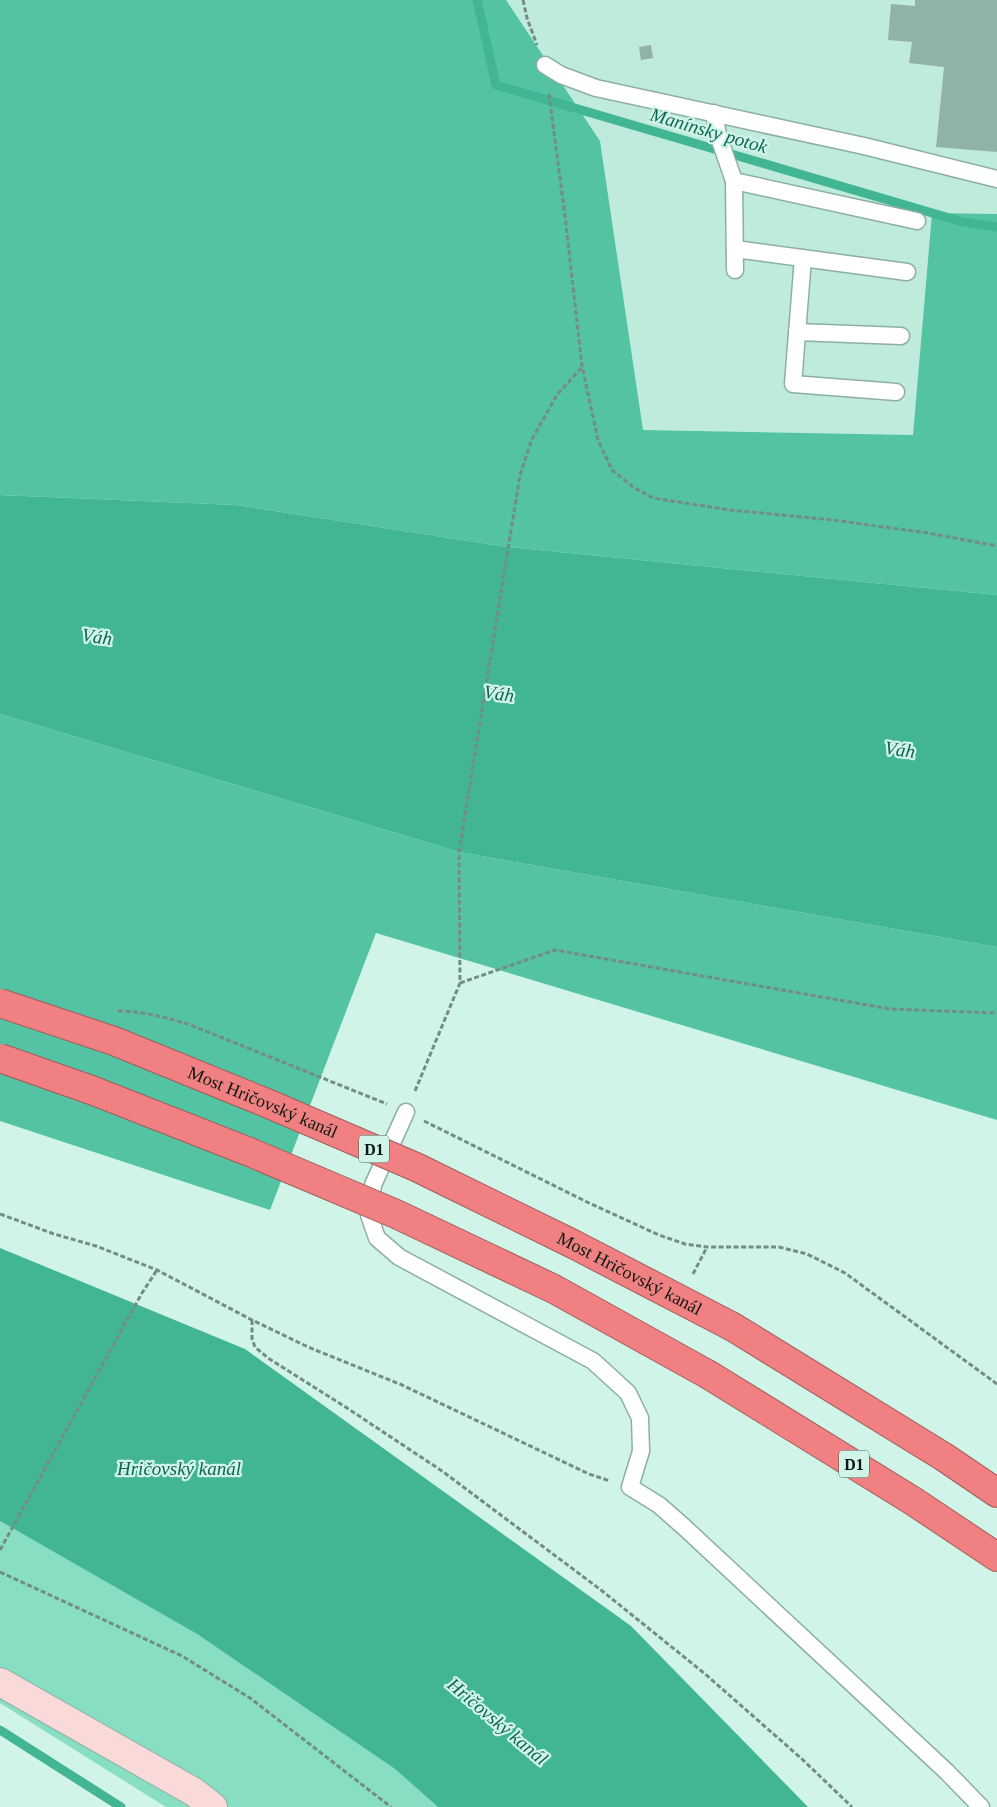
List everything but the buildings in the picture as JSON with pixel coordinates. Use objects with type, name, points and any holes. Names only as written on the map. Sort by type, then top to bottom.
[{"type":"highway","name":"Most Hričovský kanál","points":[[0,1002],[114,1041],[270,1104],[416,1167],[575,1245],[733,1327],[944,1457],[997,1493]]},
{"type":"highway","name":"D1","points":[[0,1058],[94,1091],[252,1153],[396,1214],[554,1289],[709,1375],[914,1501],[997,1557]]},
{"type":"main road","points":[[0,1682],[194,1792],[213,1807]]},
{"type":"lane","points":[[545,65],[561,75],[596,88],[864,146],[997,179]]},
{"type":"lane","points":[[714,113],[718,135],[734,181],[735,270]]},
{"type":"lane","points":[[734,181],[917,221]]},
{"type":"lane","points":[[735,248],[907,272]]},
{"type":"lane","points":[[803,258],[793,384],[896,392]]},
{"type":"lane","points":[[797,332],[901,336]]},
{"type":"lane","points":[[406,1112],[373,1185],[369,1215],[377,1238],[399,1257],[594,1361],[628,1393],[640,1418],[641,1451],[630,1487],[659,1505],[684,1527],[947,1772],[982,1807]]},
{"type":"path","points":[[523,0],[527,18],[545,65],[582,366],[598,440],[612,470],[633,487],[653,498],[730,510],[918,531],[997,546]]},
{"type":"path","points":[[406,1112],[460,983],[459,852],[520,475],[532,439],[557,395],[582,366]]},
{"type":"path","points":[[460,983],[555,950],[890,1009],[997,1013]]},
{"type":"path","points":[[114,1012],[159,1015],[188,1024],[406,1112],[587,1202],[659,1235],[685,1244],[707,1248],[779,1247],[807,1254],[845,1273],[997,1384]]},
{"type":"path","points":[[0,1214],[54,1234],[96,1246],[157,1270],[308,1347],[402,1385],[589,1474],[630,1487]]},
{"type":"path","points":[[0,1550],[142,1293],[157,1270]]},
{"type":"path","points":[[252,1320],[252,1339],[255,1347],[268,1358],[442,1471],[601,1590],[711,1679],[802,1759],[852,1807]]},
{"type":"path","points":[[0,1572],[59,1601],[182,1656],[250,1698],[391,1807]]},
{"type":"shaded area","points":[[0,0],[506,0],[600,141],[643,430],[913,435],[932,213],[997,214],[997,595],[507,547],[236,505],[0,495]]},
{"type":"shaded area","points":[[506,0],[997,0],[997,214],[932,213],[913,435],[643,430],[600,141]]},
{"type":"shaded area","points":[[0,714],[459,852],[997,947],[997,1120],[376,933],[270,1210],[0,1121]]},
{"type":"shaded area","points":[[0,1521],[197,1634],[395,1769],[438,1807],[166,1807],[0,1703]]},
{"type":"water","name":"Váh","points":[[0,495],[236,505],[507,547],[997,595],[997,947],[459,852],[0,714]]},
{"type":"water","name":"Hričovský kanál","points":[[0,1248],[245,1349],[631,1626],[808,1807],[438,1807],[395,1769],[197,1634],[0,1521]]},
{"type":"waterway","name":"Manínsky potok","points":[[477,0],[496,85],[963,222],[997,227]]},
{"type":"waterway","points":[[0,1730],[121,1807]]}]
